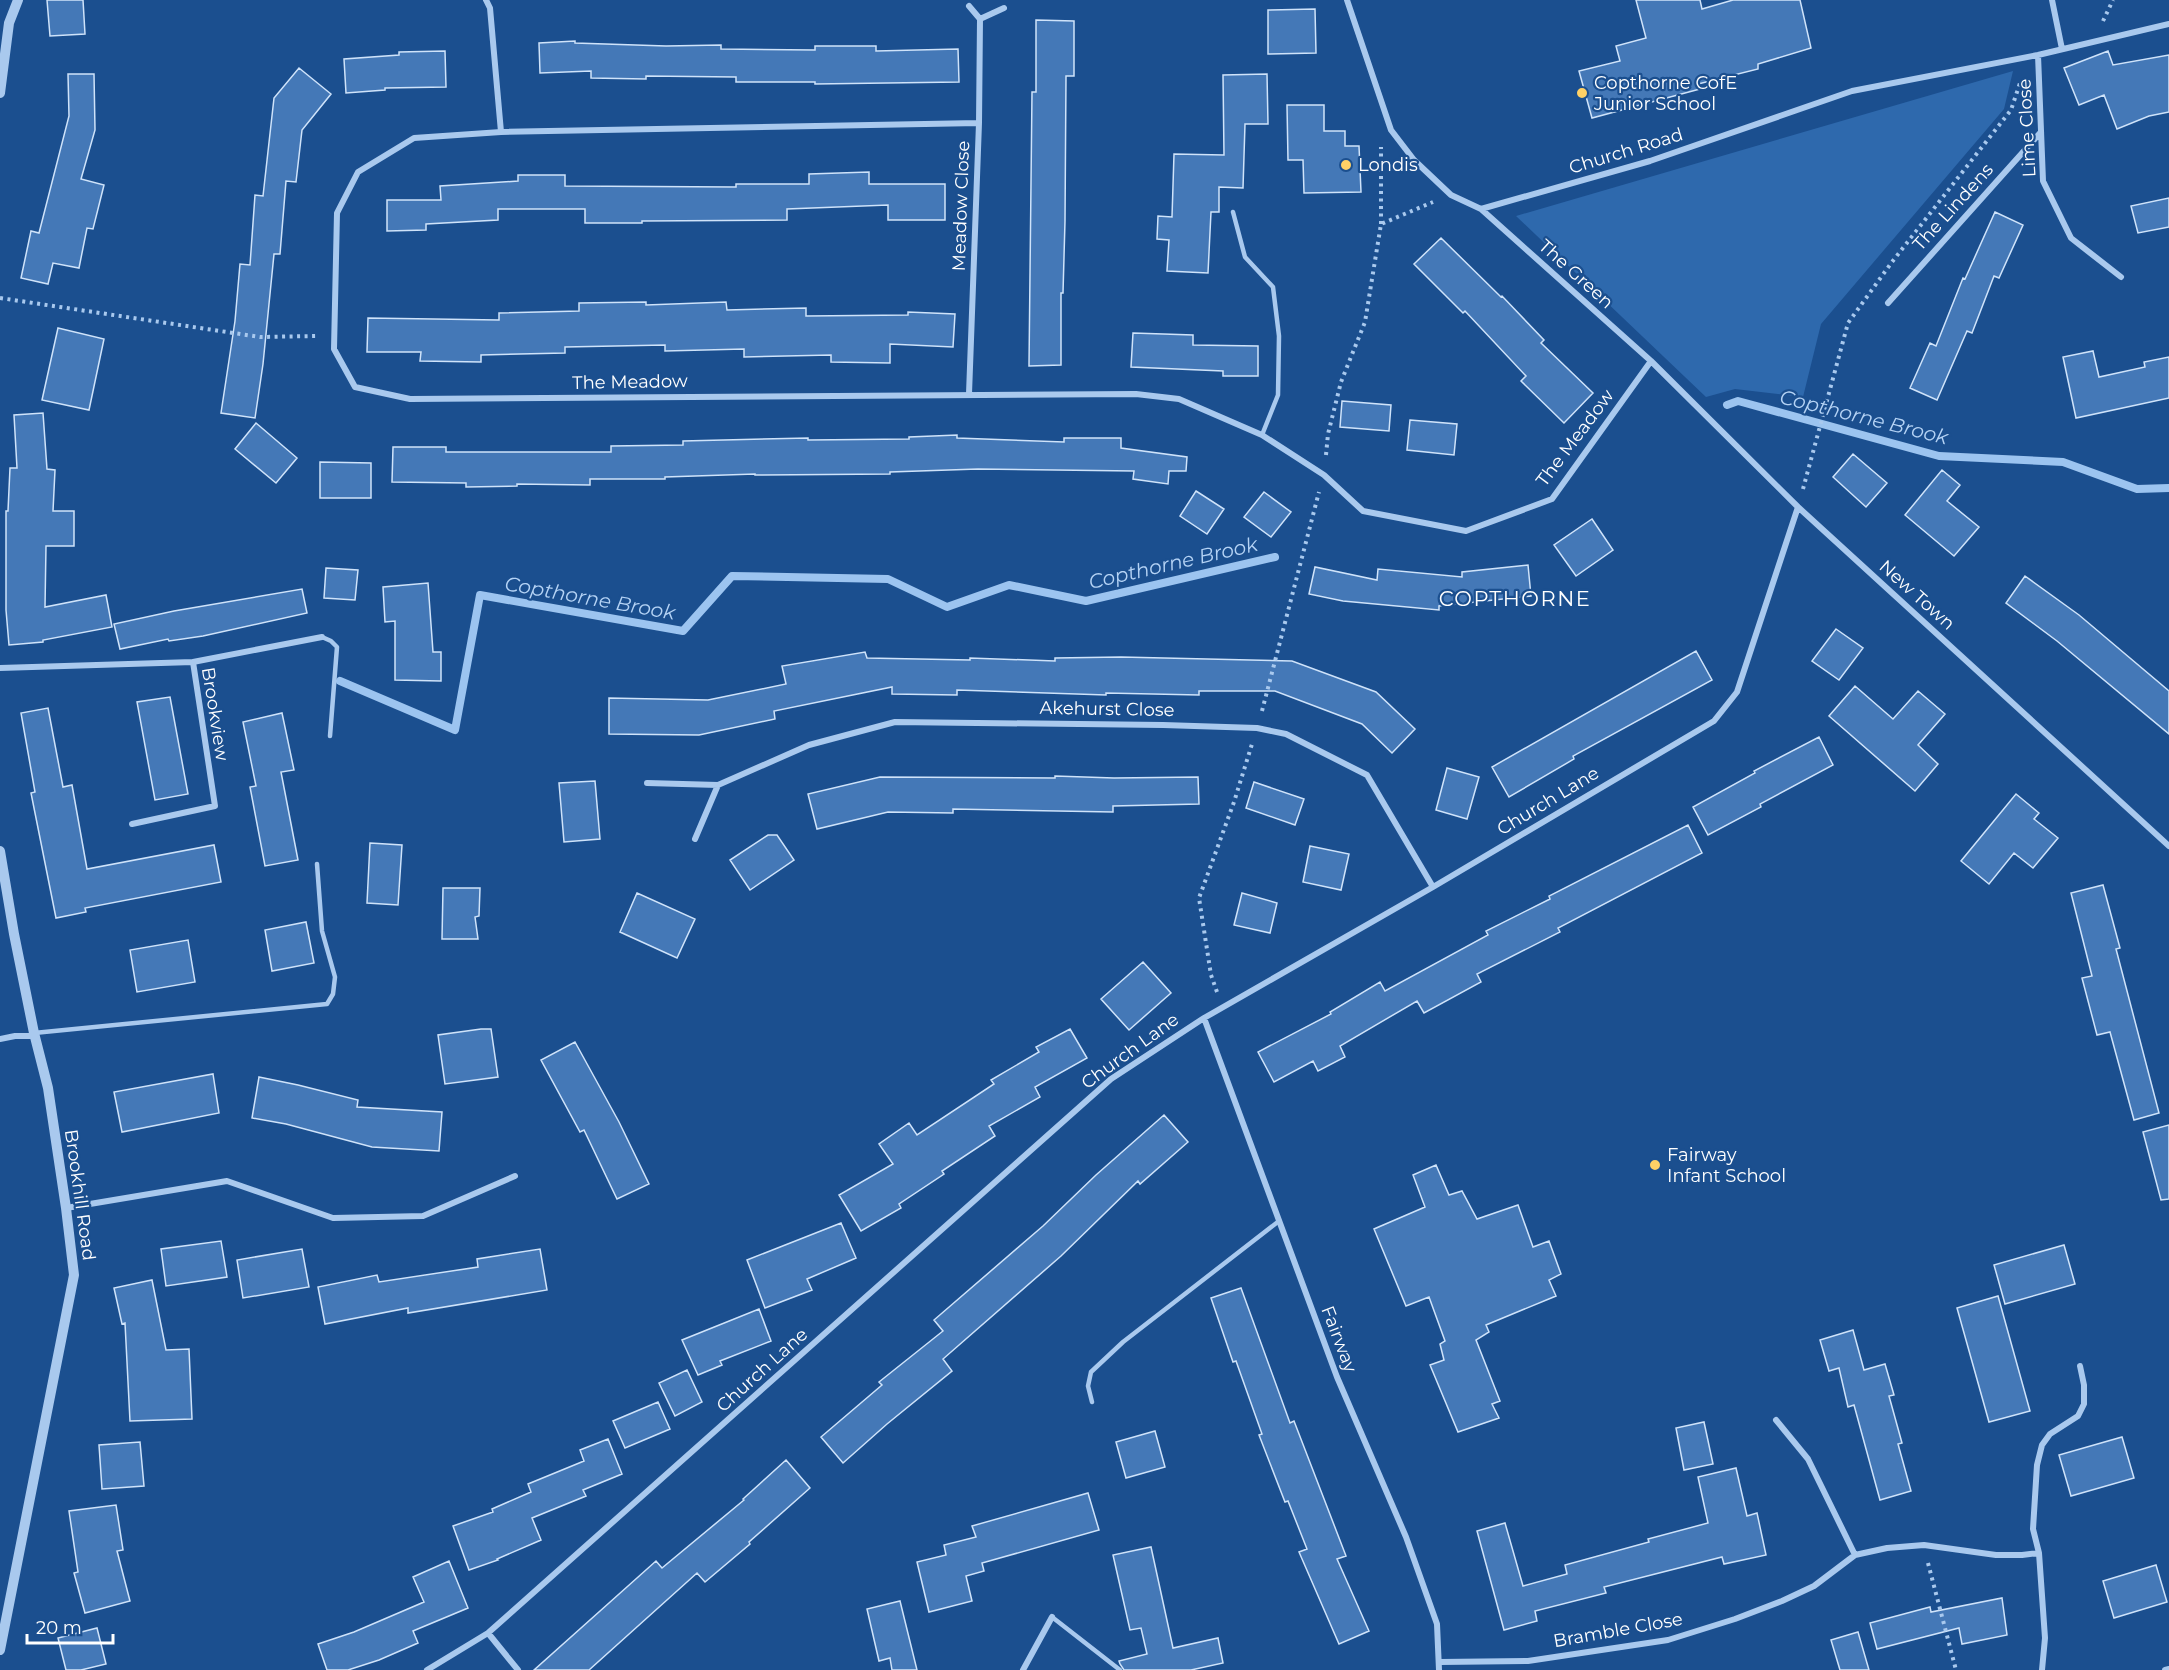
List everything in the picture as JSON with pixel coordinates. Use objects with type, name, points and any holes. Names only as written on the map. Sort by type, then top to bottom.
[{"type":"street","points":[[0,93],[9,23],[18,0]]},
{"type":"street","points":[[486,0],[490,8],[501,132]]},
{"type":"street","points":[[1347,0],[1391,130],[1414,160],[1451,195],[1481,209]]},
{"type":"street","points":[[2052,0],[2062,49]]},
{"type":"street","points":[[969,6],[980,19],[1004,8]]},
{"type":"street","name":"Meadow Close","points":[[969,394],[979,123],[980,19]]},
{"type":"street","name":"Church Road","points":[[1481,209],[1650,161],[1852,90],[2038,55],[2169,24]]},
{"type":"street","name":"Lime Close","points":[[2038,55],[2043,181],[2071,238],[2121,277]]},
{"type":"street","name":"The Meadow","points":[[979,123],[501,132],[414,138],[358,172],[337,213],[332,336],[334,349],[355,387],[410,399],[969,394],[1136,394],[1179,399],[1262,435],[1324,475],[1363,511],[1466,531],[1552,499],[1650,361]]},
{"type":"street","name":"The Lindens","points":[[1888,303],[2041,132]]},
{"type":"street","name":"The Green","points":[[1481,209],[1650,361]]},
{"type":"street","name":"New Town","points":[[1650,361],[1798,507],[2169,846]]},
{"type":"street","name":"Church Lane","points":[[427,1670],[488,1633],[1111,1079],[1204,1018],[1714,721],[1737,692],[1798,507]]},
{"type":"street","points":[[193,662],[322,637]]},
{"type":"street","name":"Brookview","points":[[0,668],[193,662],[215,806],[132,824]]},
{"type":"street","name":"Akehurst Close","points":[[647,783],[718,785],[809,745],[895,722],[1257,728],[1286,734],[1367,775],[1432,887]]},
{"type":"street","points":[[695,839],[718,785]]},
{"type":"street","name":"Brookhill Road","points":[[0,851],[14,934],[48,1088],[74,1275],[0,1650]]},
{"type":"street","name":"Fairway","points":[[1204,1018],[1337,1377],[1406,1538],[1437,1624],[1439,1670]]},
{"type":"street","points":[[0,1039],[35,1034]]},
{"type":"street","points":[[66,1208],[227,1181],[333,1218],[423,1216],[515,1176]]},
{"type":"street","points":[[2042,1670],[2045,1638],[2039,1553],[2033,1529],[2037,1465],[2042,1445],[2050,1434],[2078,1416],[2084,1404],[2084,1385],[2080,1366]]},
{"type":"street","points":[[1776,1420],[1809,1459],[1855,1555]]},
{"type":"street","name":"Bramble Close","points":[[1440,1662],[1528,1661],[1668,1640],[1735,1619],[1782,1601],[1814,1586],[1855,1555],[1887,1548],[1924,1545],[1996,1555],[2022,1556],[2039,1553]]},
{"type":"street","points":[[1023,1670],[1052,1617]]},
{"type":"street","points":[[488,1633],[518,1670]]},
{"type":"lane","points":[[1233,212],[1245,257],[1273,287],[1279,336],[1278,395],[1262,435]]},
{"type":"lane","points":[[322,637],[337,647],[330,736]]},
{"type":"lane","points":[[35,1034],[327,1004],[333,994],[335,977],[322,932],[317,864]]},
{"type":"lane","points":[[1092,1402],[1088,1386],[1091,1372],[1123,1342],[1279,1221]]},
{"type":"lane","points":[[1052,1617],[1120,1670]]},
{"type":"path","points":[[1798,507],[1848,323],[1892,262],[2011,110],[2029,56]]},
{"type":"path","points":[[1223,1007],[1211,975],[1199,898],[1234,802],[1257,728],[1324,475],[1328,434],[1341,382],[1365,322],[1381,224],[1381,142],[1391,130]]},
{"type":"path","points":[[1381,224],[1451,195]]},
{"type":"path","points":[[0,298],[261,337],[332,336]]},
{"type":"path","points":[[1924,1545],[1956,1670]]},
{"type":"shaded area","points":[[2013,71],[2004,109],[1821,324],[1803,397],[1735,389],[1706,397],[1516,216]]},
{"type":"building","points":[[47,0],[83,0],[85,34],[50,36]]},
{"type":"building","points":[[1636,0],[1700,0],[1702,9],[1733,0],[1800,0],[1811,48],[1758,64],[1758,69],[1698,84],[1700,89],[1592,118],[1579,71],[1620,61],[1616,46],[1646,38]]},
{"type":"building","points":[[1315,9],[1316,53],[1268,54],[1268,10]]},
{"type":"building","points":[[1036,20],[1074,21],[1074,76],[1066,76],[1061,365],[1029,366],[1032,92],[1036,92]]},
{"type":"building","points":[[575,41],[575,43],[666,46],[721,45],[721,49],[815,50],[815,46],[876,46],[876,51],[958,49],[959,82],[815,84],[815,82],[736,82],[736,77],[591,78],[591,71],[540,73],[539,43]]},
{"type":"building","points":[[445,51],[446,87],[385,88],[385,90],[346,93],[344,59],[399,55],[399,52]]},
{"type":"building","points":[[2108,51],[2113,65],[2169,55],[2169,112],[2149,116],[2117,129],[2104,95],[2079,105],[2064,68]]},
{"type":"building","points":[[299,68],[331,94],[302,130],[296,182],[286,181],[280,254],[274,254],[255,418],[221,413],[235,321],[240,264],[250,265],[255,195],[263,196],[274,98]]},
{"type":"building","points":[[68,74],[94,74],[95,130],[81,179],[104,185],[93,229],[87,228],[79,268],[53,263],[48,284],[21,278],[31,231],[39,233],[69,116]]},
{"type":"building","points":[[1267,74],[1268,124],[1245,124],[1243,188],[1219,187],[1219,212],[1211,212],[1208,273],[1167,271],[1169,240],[1157,239],[1158,216],[1172,217],[1174,154],[1224,155],[1223,75]]},
{"type":"building","points":[[1287,105],[1324,105],[1324,131],[1345,131],[1345,146],[1359,146],[1361,192],[1304,193],[1303,160],[1288,160]]},
{"type":"building","points":[[869,172],[869,184],[945,184],[945,220],[888,220],[888,205],[787,209],[787,220],[642,221],[642,223],[585,223],[585,209],[498,209],[498,220],[426,224],[426,230],[387,231],[387,200],[441,200],[440,186],[518,181],[518,175],[565,175],[565,186],[736,187],[736,184],[809,184],[809,174]]},
{"type":"building","points":[[2169,198],[2169,227],[2138,233],[2131,206]]},
{"type":"building","points":[[1995,212],[2023,225],[1999,278],[1994,276],[1972,333],[1967,331],[1937,400],[1910,388],[1930,343],[1936,346],[1963,278],[1965,279]]},
{"type":"building","points":[[1441,238],[1502,296],[1544,340],[1541,343],[1593,393],[1564,423],[1521,381],[1526,376],[1465,311],[1463,313],[1414,264]]},
{"type":"building","points":[[646,302],[646,305],[726,302],[727,310],[806,308],[806,316],[908,315],[908,312],[955,314],[953,347],[890,344],[890,363],[831,362],[831,355],[744,357],[744,349],[665,351],[665,345],[565,347],[565,353],[481,355],[481,362],[420,361],[421,352],[367,352],[368,318],[499,320],[499,313],[579,311],[579,303]]},
{"type":"building","points":[[58,328],[104,339],[89,410],[42,400]]},
{"type":"building","points":[[1133,333],[1193,335],[1193,345],[1258,346],[1258,376],[1223,376],[1223,371],[1131,367]]},
{"type":"building","points":[[2093,351],[2099,377],[2145,367],[2144,362],[2169,357],[2169,398],[2076,418],[2063,357]]},
{"type":"building","points":[[1342,401],[1391,405],[1389,431],[1340,427]]},
{"type":"building","points":[[43,413],[47,469],[55,470],[53,511],[74,511],[74,546],[46,546],[45,607],[106,595],[112,627],[43,640],[43,642],[9,645],[6,610],[6,511],[8,511],[10,468],[17,468],[14,415]]},
{"type":"building","points":[[1410,420],[1457,424],[1454,455],[1407,450]]},
{"type":"building","points":[[256,423],[297,458],[276,483],[235,449]]},
{"type":"building","points":[[957,435],[957,438],[1064,442],[1064,438],[1121,438],[1121,448],[1187,457],[1186,471],[1169,471],[1168,484],[1133,479],[1134,471],[978,469],[890,472],[890,474],[755,474],[665,477],[665,479],[590,479],[590,485],[517,484],[517,486],[466,487],[466,483],[392,482],[393,447],[446,447],[446,452],[611,452],[611,446],[683,445],[683,441],[808,438],[808,440],[909,439],[909,437]]},
{"type":"building","points":[[1853,454],[1887,483],[1866,507],[1833,477]]},
{"type":"building","points":[[320,462],[371,463],[371,498],[320,498]]},
{"type":"building","points":[[1942,470],[1960,485],[1947,501],[1979,527],[1954,556],[1905,515]]},
{"type":"building","points":[[1196,491],[1224,509],[1207,534],[1180,516]]},
{"type":"building","points":[[1264,492],[1291,512],[1271,537],[1244,517]]},
{"type":"building","points":[[1592,519],[1613,550],[1576,576],[1554,545]]},
{"type":"building","points":[[1528,565],[1531,596],[1439,606],[1439,610],[1343,601],[1309,594],[1315,567],[1377,580],[1378,569],[1462,577],[1462,572]]},
{"type":"building","points":[[326,568],[358,570],[355,600],[324,598]]},
{"type":"building","points":[[2025,576],[2079,615],[2169,691],[2169,734],[2057,641],[2006,603]]},
{"type":"building","points":[[428,583],[433,652],[441,652],[441,681],[395,680],[395,621],[385,622],[383,587]]},
{"type":"building","points":[[302,589],[307,613],[203,636],[169,641],[168,639],[120,649],[114,624]]},
{"type":"building","points":[[1836,629],[1863,648],[1839,680],[1812,661]]},
{"type":"building","points":[[1696,651],[1712,680],[1573,756],[1574,759],[1509,797],[1492,767]]},
{"type":"building","points":[[865,652],[867,658],[1055,661],[1055,658],[1121,657],[1292,661],[1376,692],[1415,729],[1392,753],[1362,724],[1275,691],[1199,691],[1199,695],[1106,693],[1106,695],[957,690],[957,695],[892,694],[892,687],[774,711],[775,719],[699,735],[609,734],[609,698],[708,700],[786,684],[782,666]]},
{"type":"building","points":[[1855,686],[1893,719],[1918,691],[1945,714],[1918,745],[1938,764],[1915,791],[1829,716]]},
{"type":"building","points":[[170,697],[188,794],[155,800],[137,702]]},
{"type":"building","points":[[48,708],[63,787],[72,785],[87,869],[214,845],[221,882],[85,908],[86,912],[56,918],[31,793],[35,792],[21,713]]},
{"type":"building","points":[[282,713],[294,770],[281,772],[298,860],[265,866],[250,787],[256,786],[243,722]]},
{"type":"building","points":[[1819,737],[1833,765],[1708,835],[1693,807],[1755,773],[1754,771]]},
{"type":"building","points":[[1447,768],[1479,777],[1467,819],[1436,810]]},
{"type":"building","points":[[1055,776],[1198,777],[1199,804],[1113,806],[1113,812],[953,809],[953,813],[888,812],[817,829],[808,794],[880,777],[1055,778]]},
{"type":"building","points":[[595,781],[600,839],[564,842],[559,783]]},
{"type":"building","points":[[1254,782],[1304,799],[1295,825],[1246,808]]},
{"type":"building","points":[[2016,794],[2039,813],[2034,819],[2058,838],[2033,868],[2014,853],[1989,884],[1961,861]]},
{"type":"building","points":[[1688,825],[1702,853],[1558,928],[1560,932],[1477,974],[1481,982],[1424,1013],[1417,1001],[1340,1046],[1345,1057],[1318,1071],[1313,1061],[1274,1082],[1258,1052],[1331,1014],[1330,1012],[1380,982],[1385,991],[1488,935],[1486,931],[1550,899],[1549,896]]},
{"type":"building","points":[[768,835],[777,835],[794,860],[750,890],[730,860]]},
{"type":"building","points":[[370,843],[402,845],[398,905],[367,903]]},
{"type":"building","points":[[1310,846],[1349,854],[1341,890],[1303,882]]},
{"type":"building","points":[[2103,885],[2120,948],[2116,949],[2159,1113],[2134,1120],[2110,1032],[2097,1035],[2082,978],[2092,976],[2071,893]]},
{"type":"building","points":[[443,888],[480,888],[479,916],[475,917],[478,939],[442,939]]},
{"type":"building","points":[[637,893],[695,919],[677,958],[620,932]]},
{"type":"building","points":[[1242,893],[1277,903],[1270,933],[1234,925]]},
{"type":"building","points":[[306,922],[314,963],[272,971],[265,930]]},
{"type":"building","points":[[188,940],[195,982],[137,992],[130,950]]},
{"type":"building","points":[[1143,962],[1171,993],[1129,1030],[1101,999]]},
{"type":"building","points":[[491,1029],[498,1077],[445,1084],[438,1035]]},
{"type":"building","points":[[1070,1029],[1087,1058],[1035,1087],[1040,1097],[989,1126],[995,1136],[942,1171],[944,1174],[899,1204],[901,1208],[861,1231],[839,1195],[893,1164],[879,1144],[909,1123],[917,1135],[994,1084],[991,1080],[1039,1052],[1036,1047]]},
{"type":"building","points":[[575,1042],[619,1122],[649,1184],[617,1199],[584,1130],[580,1132],[541,1060]]},
{"type":"building","points":[[213,1074],[219,1113],[122,1132],[114,1092]]},
{"type":"building","points":[[259,1077],[358,1100],[357,1107],[442,1112],[439,1151],[372,1147],[286,1124],[252,1118]]},
{"type":"building","points":[[1164,1115],[1188,1142],[1140,1184],[1138,1181],[1061,1256],[943,1359],[952,1371],[843,1463],[821,1437],[882,1385],[879,1382],[943,1331],[934,1320],[1043,1226]]},
{"type":"building","points":[[2169,1125],[2169,1199],[2161,1200],[2143,1132]]},
{"type":"building","points":[[1436,1165],[1449,1195],[1462,1191],[1477,1219],[1518,1205],[1533,1247],[1549,1241],[1561,1274],[1549,1280],[1556,1296],[1486,1325],[1489,1332],[1476,1340],[1500,1401],[1492,1404],[1499,1418],[1458,1432],[1430,1365],[1444,1360],[1440,1344],[1445,1341],[1429,1297],[1406,1306],[1374,1229],[1425,1207],[1413,1175]]},
{"type":"building","points":[[841,1223],[856,1258],[807,1279],[812,1290],[765,1308],[747,1260]]},
{"type":"building","points":[[221,1241],[227,1277],[166,1286],[161,1249]]},
{"type":"building","points":[[2064,1245],[2075,1284],[2005,1304],[1994,1265]]},
{"type":"building","points":[[302,1249],[309,1287],[243,1298],[237,1260]]},
{"type":"building","points":[[540,1249],[547,1290],[408,1313],[408,1308],[325,1324],[318,1287],[377,1275],[379,1282],[478,1267],[477,1259]]},
{"type":"building","points":[[152,1280],[166,1350],[189,1349],[192,1419],[130,1421],[125,1323],[122,1324],[114,1288]]},
{"type":"building","points":[[1241,1288],[1290,1423],[1294,1421],[1346,1556],[1337,1559],[1369,1631],[1339,1644],[1299,1552],[1307,1549],[1288,1501],[1285,1502],[1259,1435],[1262,1434],[1236,1361],[1233,1362],[1211,1298]]},
{"type":"building","points":[[1998,1296],[2030,1411],[1989,1422],[1957,1308]]},
{"type":"building","points":[[759,1309],[771,1341],[720,1361],[722,1365],[698,1375],[682,1340]]},
{"type":"building","points":[[1853,1330],[1864,1370],[1885,1364],[1894,1395],[1889,1396],[1902,1443],[1898,1444],[1911,1491],[1880,1500],[1854,1405],[1848,1407],[1839,1368],[1829,1371],[1820,1340]]},
{"type":"building","points":[[687,1370],[702,1402],[675,1416],[659,1383]]},
{"type":"building","points":[[658,1402],[670,1429],[625,1448],[613,1421]]},
{"type":"building","points":[[1704,1422],[1713,1464],[1684,1470],[1676,1428]]},
{"type":"building","points":[[1155,1431],[1165,1467],[1126,1478],[1116,1442]]},
{"type":"building","points":[[2122,1437],[2134,1478],[2071,1496],[2059,1455]]},
{"type":"building","points":[[608,1439],[622,1474],[583,1490],[586,1496],[532,1518],[541,1540],[498,1560],[469,1570],[453,1526],[493,1512],[492,1509],[531,1492],[528,1484],[584,1461],[580,1450]]},
{"type":"building","points":[[140,1442],[144,1486],[102,1489],[99,1445]]},
{"type":"building","points":[[786,1460],[810,1488],[705,1582],[697,1573],[589,1670],[534,1670],[656,1561],[662,1568],[744,1500]]},
{"type":"building","points":[[1736,1468],[1747,1516],[1757,1513],[1766,1555],[1724,1564],[1722,1557],[1604,1587],[1606,1593],[1535,1611],[1537,1621],[1504,1630],[1477,1531],[1505,1523],[1523,1586],[1567,1574],[1565,1565],[1708,1523],[1698,1477]]},
{"type":"building","points":[[1088,1493],[1099,1530],[982,1563],[984,1571],[966,1576],[972,1601],[929,1612],[917,1562],[946,1555],[944,1545],[976,1537],[972,1526]]},
{"type":"building","points":[[116,1505],[123,1550],[117,1551],[130,1601],[85,1613],[74,1573],[78,1572],[69,1511]]},
{"type":"building","points":[[1151,1547],[1173,1648],[1218,1638],[1223,1663],[1191,1670],[1124,1670],[1120,1664],[1119,1661],[1147,1654],[1141,1628],[1130,1630],[1113,1555]]},
{"type":"building","points":[[449,1561],[468,1608],[413,1631],[418,1643],[379,1660],[348,1670],[327,1670],[318,1644],[354,1632],[424,1602],[413,1577]]},
{"type":"building","points":[[2156,1565],[2167,1602],[2114,1618],[2103,1581]]},
{"type":"building","points":[[2002,1598],[2007,1635],[1962,1644],[1959,1628],[1877,1649],[1870,1623],[1930,1607],[1931,1612]]},
{"type":"building","points":[[900,1601],[917,1670],[892,1670],[890,1658],[879,1661],[867,1609]]},
{"type":"building","points":[[97,1628],[106,1664],[81,1670],[66,1670],[58,1638]]},
{"type":"building","points":[[1858,1632],[1869,1670],[1840,1670],[1831,1640]]},
{"type":"waterway","name":"Copthorne Brook","points":[[1727,405],[1738,401],[1939,456],[2063,462],[2137,489],[2169,488]]},
{"type":"waterway","name":"Copthorne Brook","points":[[340,681],[455,730],[480,595],[683,631],[732,576],[888,579],[947,607],[1009,585],[1086,601],[1275,557]]},
{"type":"place","name":"Copthorne CofE Junior School","points":[[1582,93]]},
{"type":"place","name":"Londis","points":[[1346,165]]},
{"type":"place","name":"Fairway Infant School","points":[[1655,1165]]},
{"type":"district","name":"COPTHORNE","points":[[1515,598]]}]
